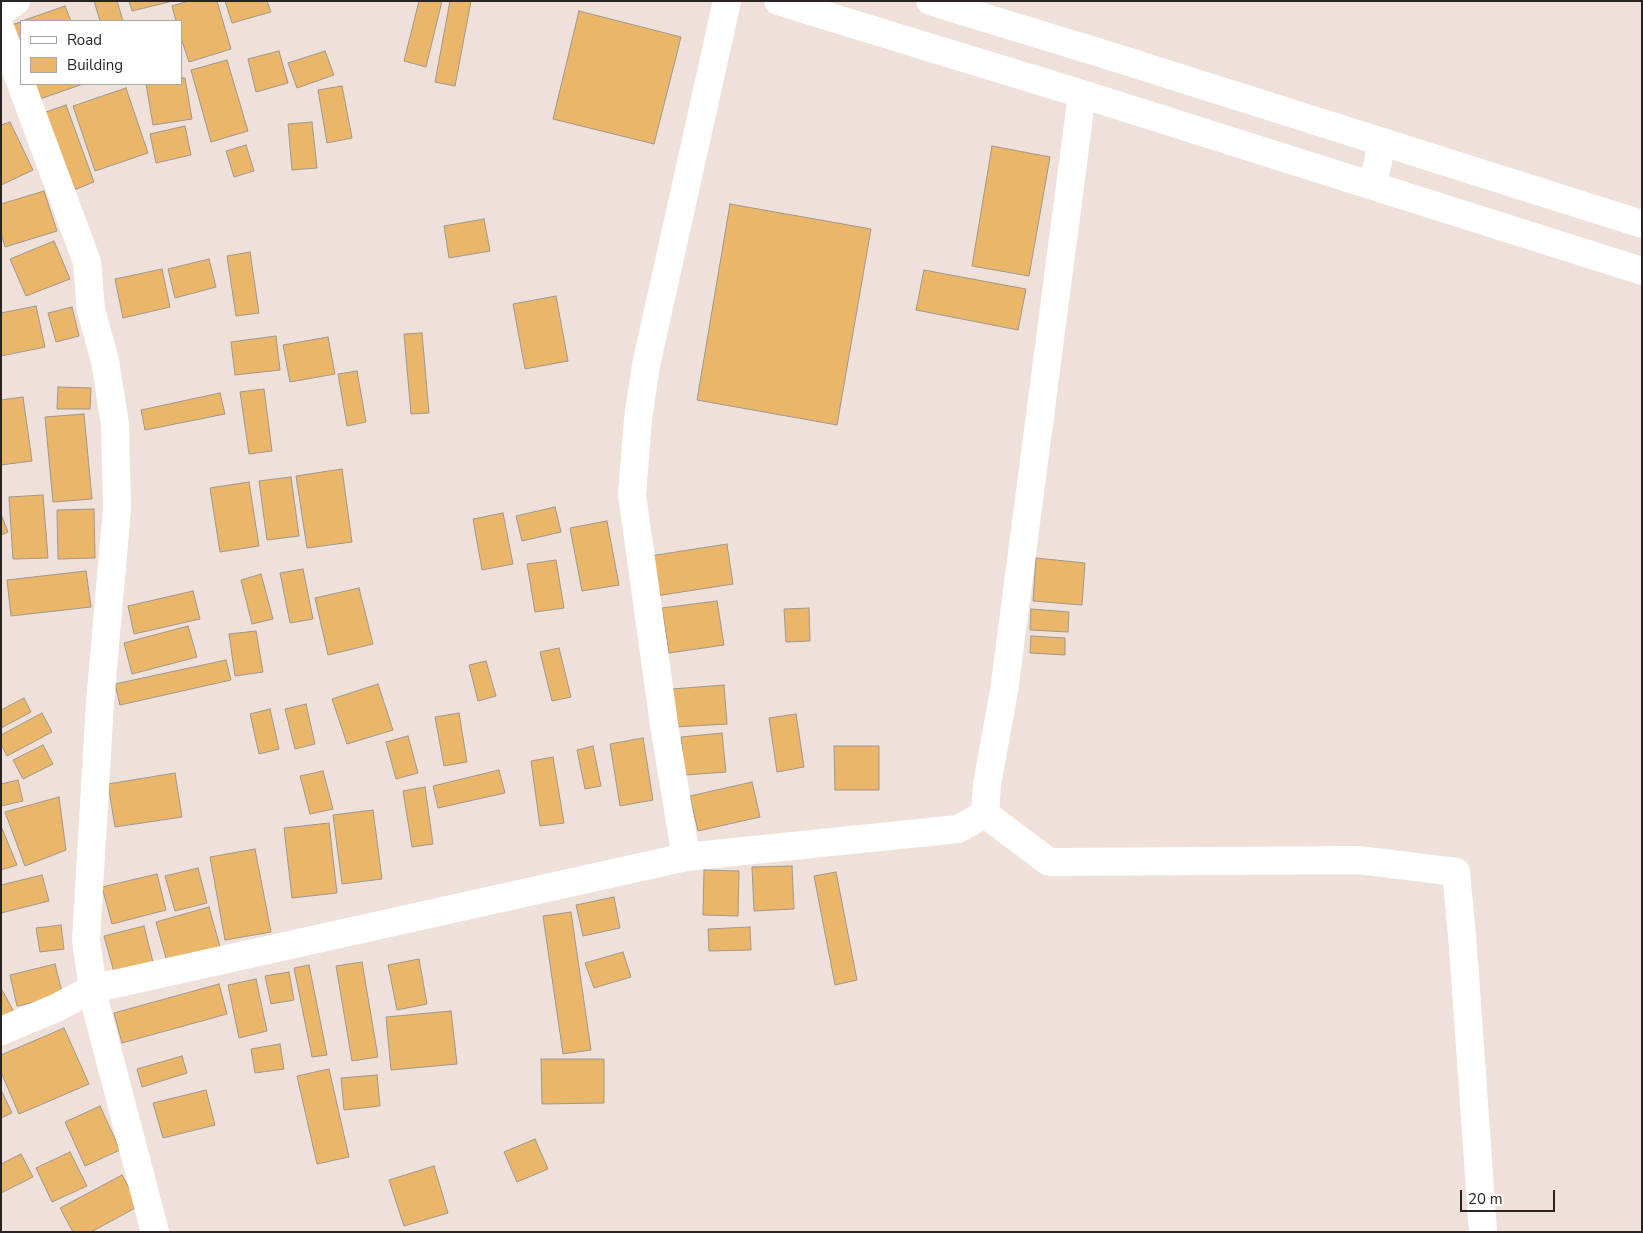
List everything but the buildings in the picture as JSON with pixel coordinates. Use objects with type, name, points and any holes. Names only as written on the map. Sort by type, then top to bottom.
[{"type":"street","points":[[1,12],[16,1]]},
{"type":"street","points":[[686,857],[665,731],[632,495],[638,419],[646,365],[726,1]]},
{"type":"street","points":[[778,1],[1082,94],[1642,271]]},
{"type":"street","points":[[930,1],[1642,224]]},
{"type":"street","points":[[1,30],[20,81]]},
{"type":"street","points":[[21,85],[87,262],[91,310],[105,360],[115,424],[117,509],[100,702],[86,940],[92,990],[155,1232]]},
{"type":"street","points":[[985,814],[987,784],[1004,691],[1082,94]]},
{"type":"street","points":[[1373,185],[1382,142]]},
{"type":"street","points":[[1,1032],[92,990],[686,857],[958,829],[985,814]]},
{"type":"street","points":[[985,814],[1049,862],[1359,860],[1456,872],[1483,1232]]}]
